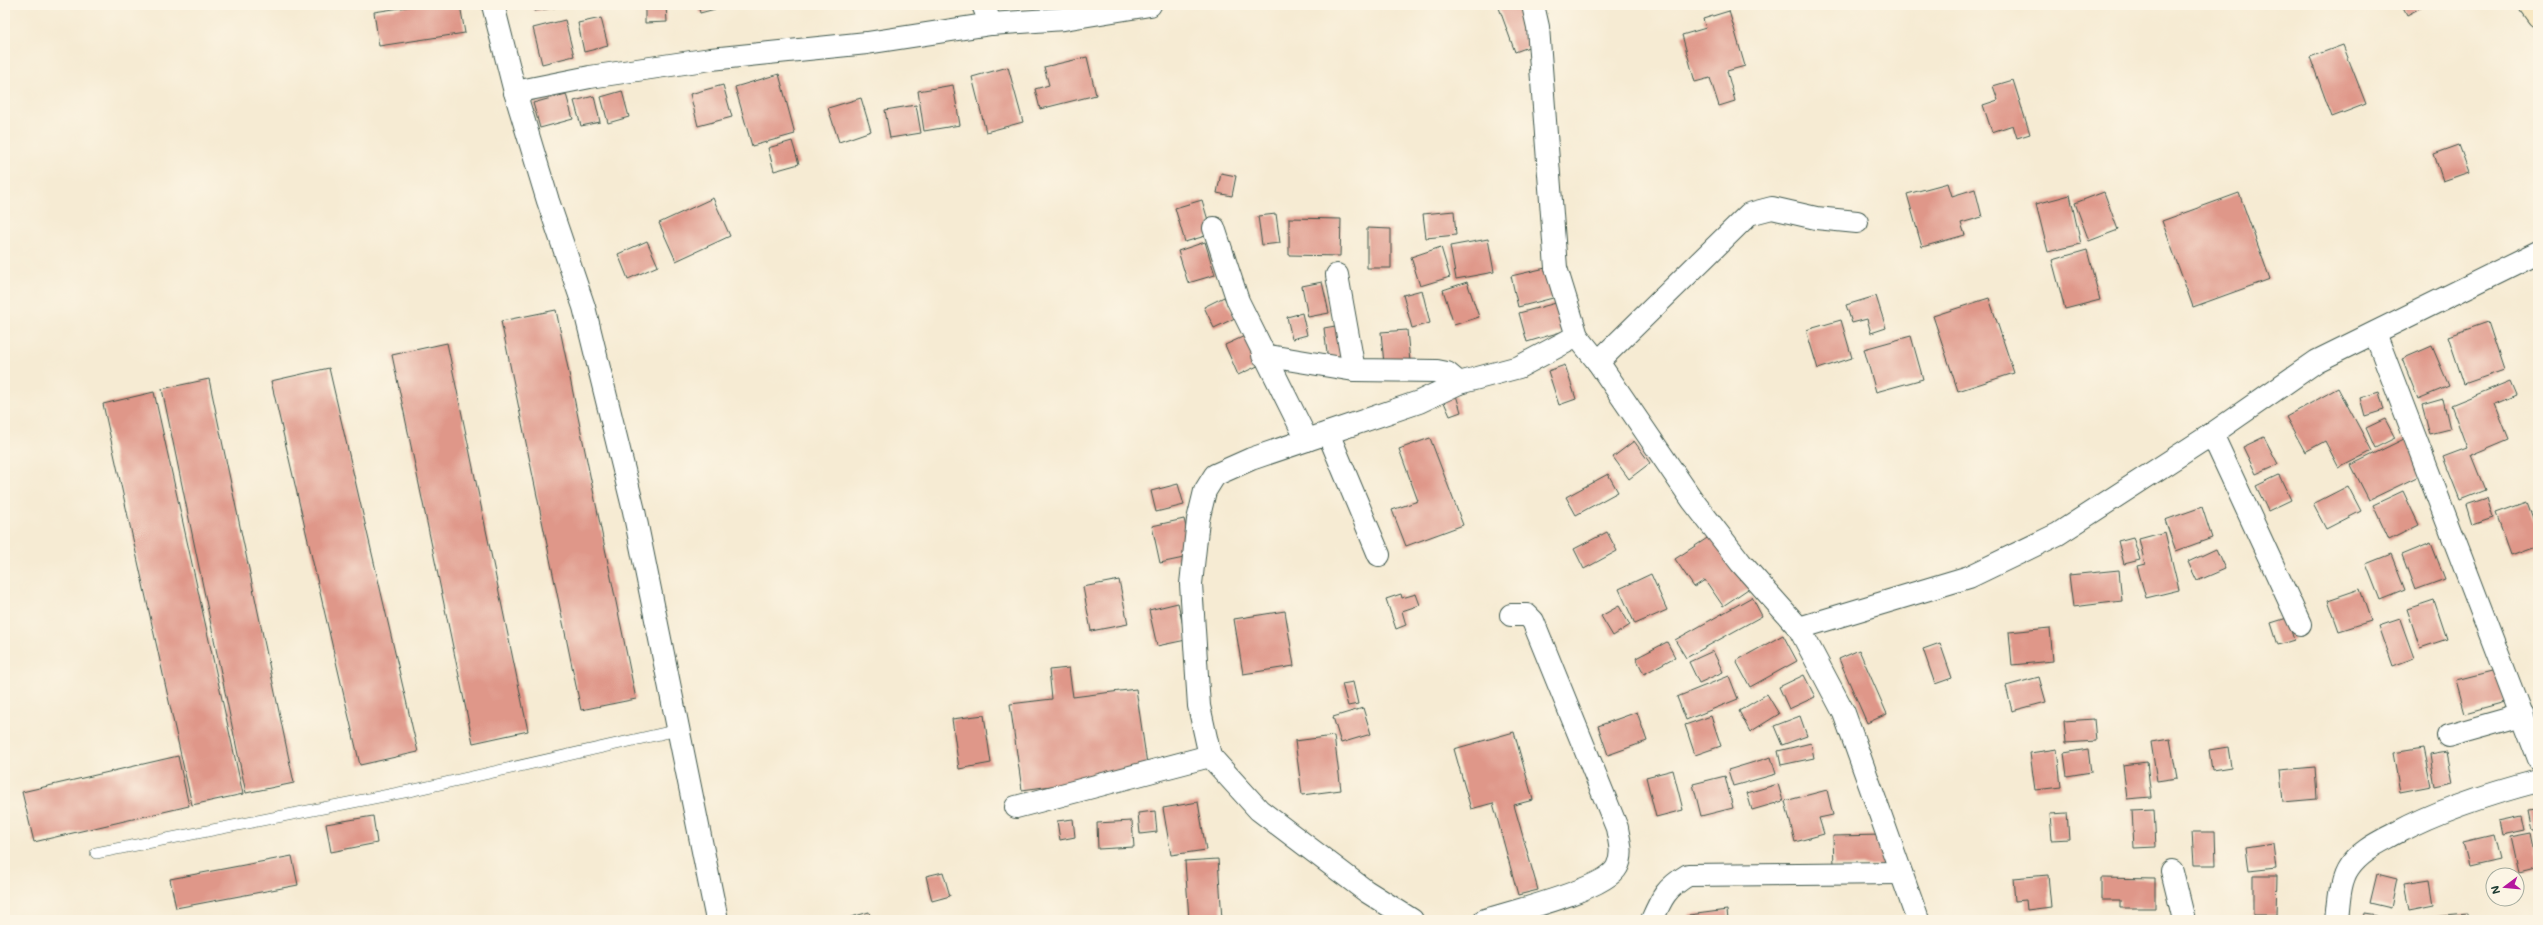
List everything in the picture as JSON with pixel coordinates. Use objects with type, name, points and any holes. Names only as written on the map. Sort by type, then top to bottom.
[{"type":"street","points":[[493,5],[515,92],[548,201],[584,307],[634,511],[717,920]]},
{"type":"street","points":[[515,92],[590,77],[704,60],[867,42],[987,14],[1064,19],[1150,5]]},
{"type":"street","points":[[1533,5],[1538,27],[1556,268],[1578,336],[1598,362],[1692,502],[1741,563],[1799,628],[1844,713],[1918,920]]},
{"type":"street","points":[[1598,362],[1749,214],[1772,208],[1816,218],[1857,222]]},
{"type":"street","points":[[1214,228],[1238,300],[1263,355],[1307,440]]},
{"type":"street","points":[[1799,628],[1969,577],[2058,534],[2212,434],[2317,361],[2375,334],[2538,252]]},
{"type":"street","points":[[1337,275],[1354,370]]},
{"type":"street","points":[[2375,334],[2538,759]]},
{"type":"street","points":[[1412,920],[1366,891],[1259,810],[1210,756],[1199,706],[1191,584],[1198,520],[1205,491],[1215,475],[1251,459],[1419,402],[1459,383],[1519,367],[1578,336]]},
{"type":"street","points":[[1263,355],[1354,370],[1438,370],[1447,373],[1459,383]]},
{"type":"street","points":[[1328,433],[1379,555]]},
{"type":"street","points":[[2212,434],[2300,624]]},
{"type":"street","points":[[1485,920],[1582,890],[1604,879],[1617,868],[1622,853],[1617,828],[1533,621],[1527,615],[1511,615]]},
{"type":"street","points":[[2448,736],[2522,714]]},
{"type":"street","points":[[1016,807],[1210,756]]},
{"type":"street","points":[[2337,920],[2341,888],[2349,868],[2366,849],[2431,815],[2486,795],[2538,781]]},
{"type":"street","points":[[2172,870],[2184,920]]},
{"type":"street","points":[[1652,920],[1662,897],[1671,885],[1688,875],[1901,873]]},
{"type":"lane","points":[[96,853],[414,790],[678,730]]},
{"type":"building","points":[[420,5],[460,5],[465,33],[379,46],[374,12]]},
{"type":"building","points":[[533,5],[565,5],[565,6],[534,11]]},
{"type":"building","points":[[645,5],[666,5],[667,22],[645,23]]},
{"type":"building","points":[[698,5],[714,5],[715,9],[700,13]]},
{"type":"building","points":[[1498,5],[1522,5],[1537,44],[1515,52]]},
{"type":"building","points":[[2402,5],[2426,5],[2407,15]]},
{"type":"building","points":[[1729,11],[1745,66],[1727,71],[1735,101],[1719,106],[1710,78],[1695,82],[1682,35],[1706,28],[1703,19]]},
{"type":"building","points":[[601,18],[608,46],[584,52],[578,23]]},
{"type":"building","points":[[565,20],[574,56],[542,64],[533,28]]},
{"type":"building","points":[[2343,45],[2366,104],[2332,117],[2310,57]]},
{"type":"building","points":[[1087,57],[1096,95],[1040,109],[1035,89],[1049,85],[1044,67]]},
{"type":"building","points":[[1008,67],[1023,122],[986,132],[972,77]]},
{"type":"building","points":[[779,74],[795,134],[752,146],[735,87]]},
{"type":"building","points":[[2013,80],[2030,134],[2017,138],[2013,125],[1992,132],[1983,105],[1998,100],[1993,86]]},
{"type":"building","points":[[723,85],[732,117],[698,126],[690,94]]},
{"type":"building","points":[[953,85],[960,125],[924,131],[918,91]]},
{"type":"building","points":[[622,91],[629,117],[608,123],[601,97]]},
{"type":"building","points":[[566,94],[573,119],[540,128],[533,103]]},
{"type":"building","points":[[594,96],[600,122],[581,126],[574,101]]},
{"type":"building","points":[[861,98],[871,131],[839,142],[828,108]]},
{"type":"building","points":[[916,105],[921,133],[890,138],[885,110]]},
{"type":"building","points":[[792,141],[799,164],[774,171],[768,148]]},
{"type":"building","points":[[2459,145],[2469,172],[2443,181],[2434,154]]},
{"type":"building","points":[[1221,173],[1236,176],[1232,196],[1217,193]]},
{"type":"building","points":[[1948,183],[1952,196],[1975,189],[1982,217],[1961,223],[1965,235],[1922,247],[1907,194]]},
{"type":"building","points":[[2104,192],[2118,230],[2089,241],[2075,203]]},
{"type":"building","points":[[2239,193],[2270,279],[2193,307],[2162,221]]},
{"type":"building","points":[[2070,195],[2081,244],[2048,252],[2036,204]]},
{"type":"building","points":[[713,198],[730,236],[676,261],[659,223]]},
{"type":"building","points":[[1202,200],[1212,234],[1185,242],[1175,208]]},
{"type":"building","points":[[1454,211],[1456,235],[1426,238],[1423,214]]},
{"type":"building","points":[[1276,214],[1280,243],[1262,245],[1258,216]]},
{"type":"building","points":[[1289,218],[1341,219],[1340,256],[1289,255]]},
{"type":"building","points":[[1367,228],[1391,229],[1391,268],[1367,268]]},
{"type":"building","points":[[1488,239],[1494,272],[1456,279],[1450,246]]},
{"type":"building","points":[[647,241],[658,266],[628,279],[618,254]]},
{"type":"building","points":[[1205,242],[1215,275],[1188,283],[1178,251]]},
{"type":"building","points":[[1441,247],[1450,277],[1420,286],[1411,257]]},
{"type":"building","points":[[2087,250],[2100,300],[2065,309],[2052,260]]},
{"type":"building","points":[[1550,267],[1557,297],[1518,307],[1511,276]]},
{"type":"building","points":[[1322,282],[1329,313],[1308,317],[1302,286]]},
{"type":"building","points":[[1467,282],[1479,317],[1454,325],[1443,290]]},
{"type":"building","points":[[1422,290],[1430,323],[1412,328],[1403,295]]},
{"type":"building","points":[[1876,296],[1886,328],[1871,333],[1867,319],[1852,323],[1846,305]]},
{"type":"building","points":[[1224,297],[1235,318],[1214,328],[1204,307]]},
{"type":"building","points":[[1989,298],[2014,373],[1958,391],[1933,316]]},
{"type":"building","points":[[1556,303],[1564,331],[1527,342],[1519,313]]},
{"type":"building","points":[[556,310],[636,699],[581,710],[501,321]]},
{"type":"building","points":[[1302,313],[1307,335],[1292,339],[1287,317]]},
{"type":"building","points":[[1841,320],[1852,358],[1818,369],[1806,330]]},
{"type":"building","points":[[2488,322],[2504,370],[2464,384],[2448,336]]},
{"type":"building","points":[[1341,325],[1346,359],[1328,361],[1324,328]]},
{"type":"building","points":[[1407,330],[1410,362],[1384,364],[1381,332]]},
{"type":"building","points":[[1249,334],[1262,364],[1238,375],[1225,345]]},
{"type":"building","points":[[1911,336],[1923,379],[1876,392],[1864,349]]},
{"type":"building","points":[[447,343],[528,731],[473,743],[392,355]]},
{"type":"building","points":[[2432,346],[2449,386],[2418,399],[2402,359]]},
{"type":"building","points":[[1565,365],[1576,399],[1559,405],[1548,371]]},
{"type":"building","points":[[329,368],[418,752],[360,765],[271,381]]},
{"type":"building","points":[[209,379],[294,783],[246,793],[162,389]]},
{"type":"building","points":[[2510,381],[2516,395],[2495,404],[2509,439],[2471,455],[2485,490],[2460,500],[2443,457],[2467,448],[2451,405]]},
{"type":"building","points":[[2338,388],[2372,451],[2339,468],[2325,441],[2305,452],[2286,417]]},
{"type":"building","points":[[154,392],[243,794],[192,805],[103,404]]},
{"type":"building","points":[[2379,392],[2384,410],[2365,416],[2360,398]]},
{"type":"building","points":[[1456,395],[1461,412],[1450,416],[1443,400]]},
{"type":"building","points":[[2443,399],[2450,429],[2430,434],[2422,405]]},
{"type":"building","points":[[2385,419],[2395,438],[2375,448],[2366,428]]},
{"type":"building","points":[[2264,437],[2278,464],[2256,474],[2243,447]]},
{"type":"building","points":[[1430,438],[1463,525],[1406,546],[1392,510],[1418,501],[1399,449]]},
{"type":"building","points":[[2406,438],[2423,474],[2369,500],[2351,465]]},
{"type":"building","points":[[1634,441],[1650,463],[1629,479],[1613,457]]},
{"type":"building","points":[[1608,474],[1618,492],[1576,515],[1566,497]]},
{"type":"building","points":[[2279,475],[2291,500],[2268,511],[2256,486]]},
{"type":"building","points":[[1178,484],[1184,505],[1156,512],[1151,491]]},
{"type":"building","points":[[2348,486],[2361,511],[2326,529],[2313,504]]},
{"type":"building","points":[[2403,491],[2419,525],[2389,540],[2373,505]]},
{"type":"building","points":[[2487,498],[2493,518],[2472,525],[2466,505]]},
{"type":"building","points":[[2527,502],[2538,532],[2538,545],[2511,555],[2496,513]]},
{"type":"building","points":[[2202,507],[2212,538],[2176,551],[2165,520]]},
{"type":"building","points":[[1184,519],[1193,556],[1160,563],[1152,526]]},
{"type":"building","points":[[1607,532],[1617,551],[1584,569],[1574,549]]},
{"type":"building","points":[[2165,532],[2179,590],[2146,598],[2137,566],[2145,564],[2139,539]]},
{"type":"building","points":[[1715,533],[1751,587],[1723,606],[1705,580],[1694,587],[1675,559]]},
{"type":"building","points":[[2133,537],[2140,560],[2124,564],[2118,541]]},
{"type":"building","points":[[2431,543],[2445,579],[2415,590],[2402,555]]},
{"type":"building","points":[[2216,549],[2225,569],[2197,581],[2188,562]]},
{"type":"building","points":[[2391,554],[2405,590],[2380,600],[2366,564]]},
{"type":"building","points":[[2119,570],[2122,601],[2073,607],[2069,575]]},
{"type":"building","points":[[1651,574],[1667,610],[1635,624],[1619,589]]},
{"type":"building","points":[[1119,580],[1128,624],[1091,631],[1083,587]]},
{"type":"building","points":[[2360,589],[2371,621],[2339,631],[2328,600]]},
{"type":"building","points":[[1401,594],[1402,598],[1416,594],[1420,605],[1402,611],[1406,625],[1396,629],[1386,599]]},
{"type":"building","points":[[1752,597],[1762,616],[1686,658],[1675,640]]},
{"type":"building","points":[[2434,600],[2447,639],[2420,648],[2407,609]]},
{"type":"building","points":[[1178,603],[1186,640],[1157,646],[1149,610]]},
{"type":"building","points":[[1619,606],[1630,625],[1613,636],[1601,616]]},
{"type":"building","points":[[1285,611],[1294,666],[1243,674],[1234,619]]},
{"type":"building","points":[[2287,618],[2294,640],[2278,645],[2271,623]]},
{"type":"building","points":[[2400,619],[2414,658],[2393,666],[2379,626]]},
{"type":"building","points":[[2050,628],[2053,661],[2012,665],[2009,632]]},
{"type":"building","points":[[1783,635],[1797,661],[1750,687],[1736,661]]},
{"type":"building","points":[[1667,642],[1675,657],[1644,674],[1636,658]]},
{"type":"building","points":[[1940,643],[1952,678],[1935,684],[1923,649]]},
{"type":"building","points":[[1859,650],[1887,714],[1867,723],[1839,659]]},
{"type":"building","points":[[1713,651],[1723,672],[1699,683],[1689,662]]},
{"type":"building","points":[[1069,668],[1073,697],[1136,689],[1147,764],[1132,775],[1022,790],[1010,704],[1052,699],[1049,670]]},
{"type":"building","points":[[2496,670],[2505,702],[2465,713],[2456,680]]},
{"type":"building","points":[[1804,675],[1815,697],[1789,709],[1779,687]]},
{"type":"building","points":[[1729,676],[1738,699],[1686,720],[1677,697]]},
{"type":"building","points":[[2039,677],[2046,702],[2012,711],[2006,686]]},
{"type":"building","points":[[1353,682],[1358,704],[1348,706],[1342,684]]},
{"type":"building","points":[[1767,694],[1779,714],[1750,732],[1739,711]]},
{"type":"building","points":[[1363,708],[1371,734],[1341,743],[1333,717]]},
{"type":"building","points":[[1637,712],[1647,741],[1608,755],[1598,726]]},
{"type":"building","points":[[984,715],[991,763],[959,769],[952,719]]},
{"type":"building","points":[[1711,716],[1721,746],[1695,755],[1685,725]]},
{"type":"building","points":[[1800,716],[1807,736],[1782,745],[1774,726]]},
{"type":"building","points":[[2094,719],[2096,741],[2066,743],[2064,721]]},
{"type":"building","points":[[1514,732],[1533,800],[1514,805],[1538,890],[1518,895],[1493,803],[1471,809],[1454,749]]},
{"type":"building","points":[[1334,736],[1341,790],[1302,795],[1295,741]]},
{"type":"building","points":[[2170,739],[2177,778],[2157,781],[2151,742]]},
{"type":"building","points":[[1811,743],[1814,758],[1781,765],[1778,751]]},
{"type":"building","points":[[2228,747],[2231,767],[2212,770],[2209,750]]},
{"type":"building","points":[[2423,748],[2431,786],[2400,792],[2393,753]]},
{"type":"building","points":[[2057,749],[2061,787],[2035,790],[2030,753]]},
{"type":"building","points":[[2088,749],[2091,772],[2067,776],[2064,753]]},
{"type":"building","points":[[2447,752],[2453,783],[2435,787],[2430,755]]},
{"type":"building","points":[[178,756],[189,806],[34,842],[22,792]]},
{"type":"building","points":[[1771,757],[1776,774],[1733,786],[1728,770]]},
{"type":"building","points":[[2147,762],[2151,797],[2127,799],[2123,765]]},
{"type":"building","points":[[2315,767],[2317,799],[2283,802],[2280,770]]},
{"type":"building","points":[[1673,770],[1683,810],[1656,817],[1646,777]]},
{"type":"building","points":[[1725,776],[1733,808],[1701,816],[1693,784]]},
{"type":"building","points":[[1778,784],[1783,801],[1752,810],[1747,793]]},
{"type":"building","points":[[1827,790],[1833,815],[1819,818],[1824,834],[1795,842],[1785,801]]},
{"type":"building","points":[[1198,802],[1206,850],[1171,855],[1163,808]]},
{"type":"building","points":[[2154,809],[2156,847],[2134,848],[2132,810]]},
{"type":"building","points":[[2538,809],[2538,829],[2533,830],[2529,810]]},
{"type":"building","points":[[1155,811],[1157,832],[1140,834],[1138,813]]},
{"type":"building","points":[[2067,813],[2069,839],[2052,840],[2050,814]]},
{"type":"building","points":[[373,816],[377,843],[331,852],[326,824]]},
{"type":"building","points":[[2522,816],[2525,830],[2502,835],[2499,821]]},
{"type":"building","points":[[1073,819],[1075,837],[1060,840],[1057,821]]},
{"type":"building","points":[[1132,821],[1134,847],[1098,849],[1097,823]]},
{"type":"building","points":[[2192,832],[2215,832],[2216,865],[2194,865]]},
{"type":"building","points":[[2531,833],[2538,868],[2525,871],[2525,867],[2517,867],[2510,837]]},
{"type":"building","points":[[1884,835],[1885,865],[1834,866],[1833,836]]},
{"type":"building","points":[[2493,835],[2499,859],[2469,866],[2463,842]]},
{"type":"building","points":[[2273,843],[2276,868],[2249,871],[2246,847]]},
{"type":"building","points":[[292,856],[298,885],[176,908],[170,879]]},
{"type":"building","points":[[1218,859],[1222,920],[1189,920],[1185,861]]},
{"type":"building","points":[[943,872],[950,896],[932,901],[926,876]]},
{"type":"building","points":[[2377,874],[2397,879],[2391,908],[2370,903]]},
{"type":"building","points":[[2048,875],[2051,907],[2027,910],[2026,900],[2015,901],[2013,878]]},
{"type":"building","points":[[2253,876],[2277,876],[2276,915],[2253,915]]},
{"type":"building","points":[[2101,878],[2155,879],[2155,908],[2120,908],[2120,900],[2101,900]]},
{"type":"building","points":[[2430,880],[2434,905],[2409,910],[2404,884]]},
{"type":"building","points":[[1727,910],[1728,920],[1690,920],[1689,915]]},
{"type":"building","points":[[869,912],[871,920],[845,920],[845,919]]},
{"type":"building","points":[[2363,914],[2376,916],[2376,920],[2362,920]]},
{"type":"building","points":[[2468,914],[2468,920],[2434,920],[2433,917]]}]
